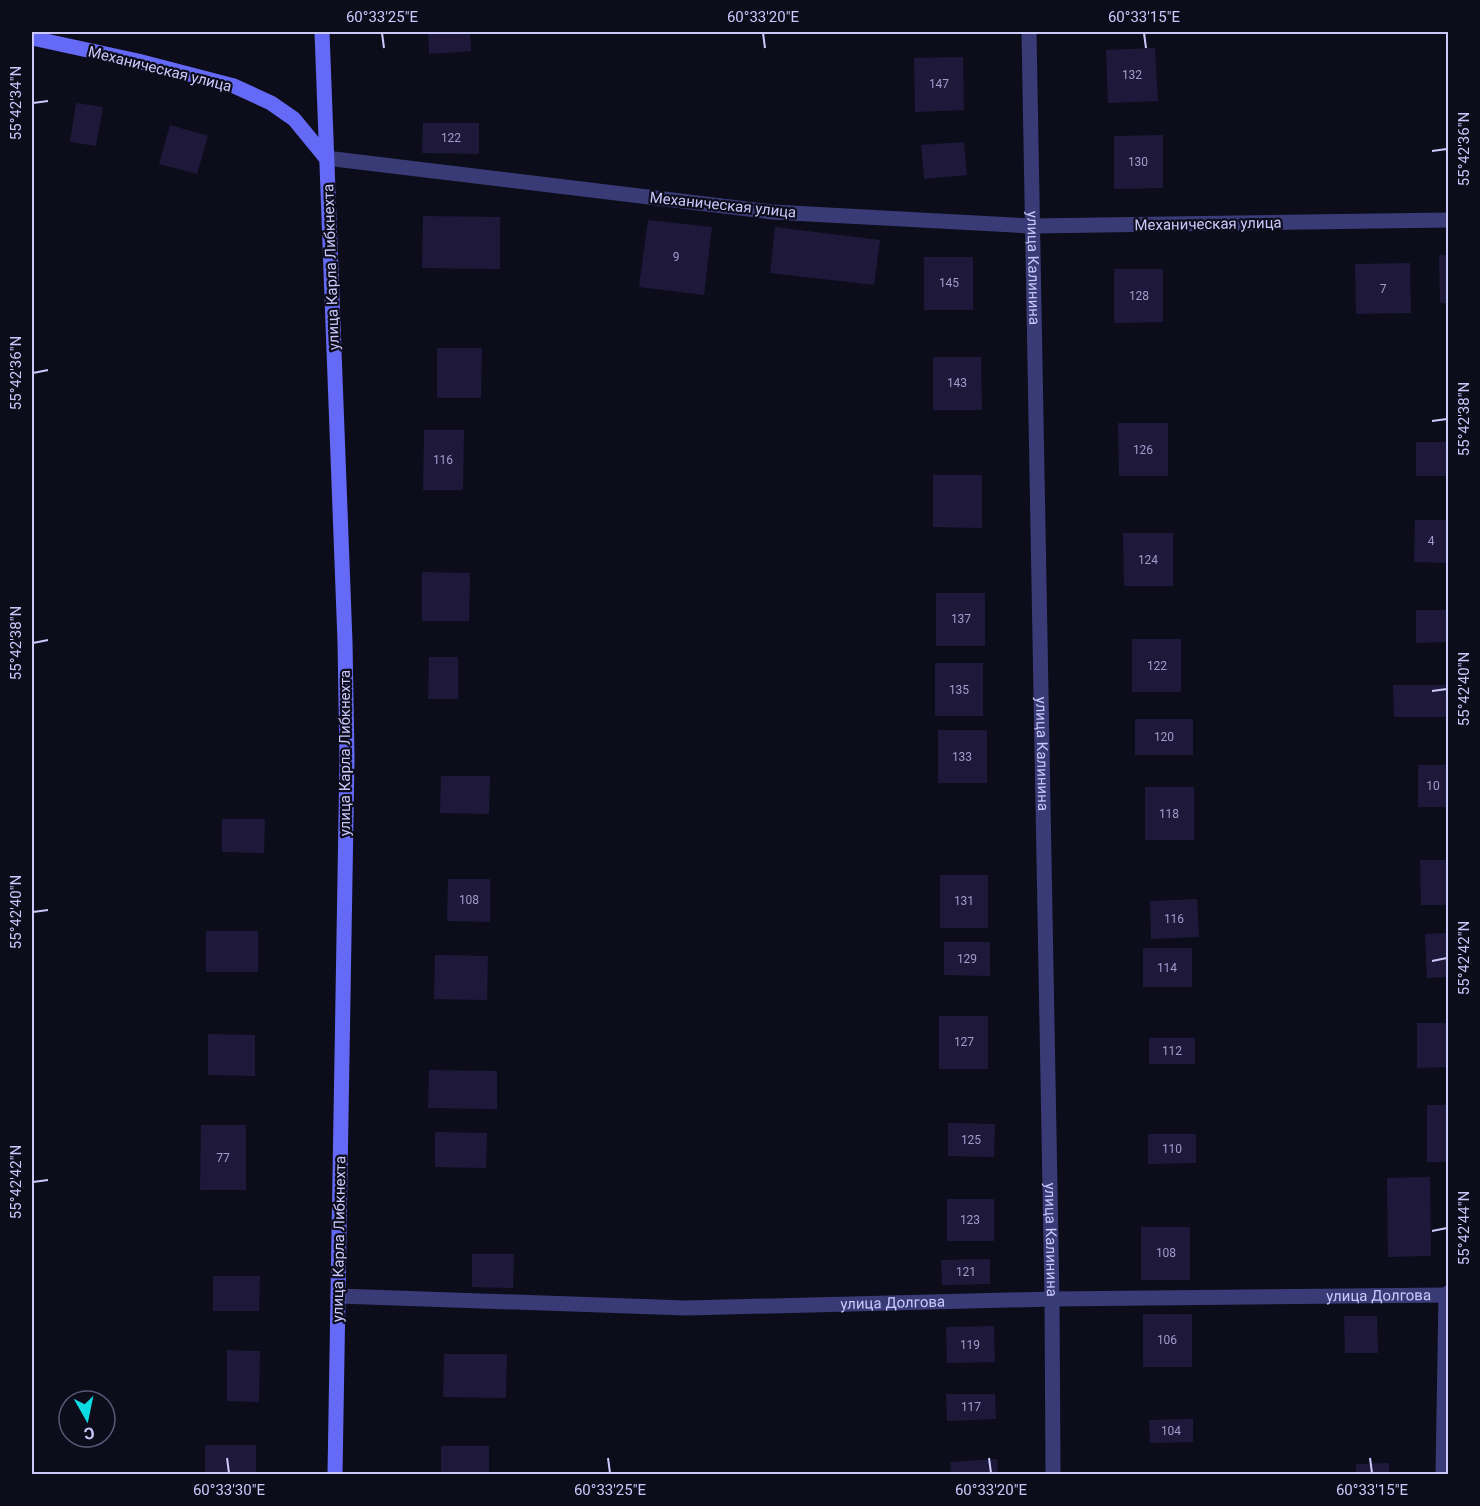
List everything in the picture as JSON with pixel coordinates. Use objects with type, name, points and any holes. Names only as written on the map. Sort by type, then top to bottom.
[{"type":"main road","name":"улица Карла Либкнехта","points":[[322,32],[345,642],[347,758],[335,1474]]},
{"type":"main road","name":"Механическая улица","points":[[32,38],[138,61],[234,86],[271,103],[294,119],[326,158]]},
{"type":"street","name":"улица Калинина","points":[[1029,32],[1052,1299],[1053,1474]]},
{"type":"street","name":"Механическая улица","points":[[326,158],[772,212],[1032,226],[1449,220]]},
{"type":"street","name":"улица Долгова","points":[[338,1296],[686,1308],[1052,1299],[1448,1294]]},
{"type":"street","points":[[1443,1474],[1448,1294]]},
{"type":"building","points":[[428,32],[470,32],[471,51],[429,54]]},
{"type":"building","points":[[1155,48],[1158,101],[1108,103],[1106,50]]},
{"type":"building","points":[[963,57],[964,110],[915,112],[914,58]]},
{"type":"building","points":[[76,103],[103,107],[96,146],[70,142]]},
{"type":"building","points":[[423,123],[479,123],[479,154],[422,153]]},
{"type":"building","points":[[170,125],[208,136],[197,174],[159,164]]},
{"type":"building","points":[[1163,135],[1163,188],[1114,189],[1114,136]]},
{"type":"building","points":[[964,142],[967,175],[924,179],[921,145]]},
{"type":"building","points":[[423,216],[500,217],[500,269],[422,268]]},
{"type":"building","points":[[648,220],[712,227],[704,295],[639,287]]},
{"type":"building","points":[[775,227],[880,240],[874,285],[770,273]]},
{"type":"building","points":[[1439,255],[1448,255],[1448,303],[1440,303]]},
{"type":"building","points":[[924,257],[973,257],[973,310],[924,310]]},
{"type":"building","points":[[1410,263],[1411,313],[1356,314],[1355,264]]},
{"type":"building","points":[[1114,269],[1163,269],[1163,322],[1114,323]]},
{"type":"building","points":[[437,348],[482,348],[481,398],[437,398]]},
{"type":"building","points":[[933,357],[981,357],[982,410],[933,410]]},
{"type":"building","points":[[1118,423],[1168,423],[1168,476],[1119,476]]},
{"type":"building","points":[[424,430],[464,430],[463,490],[423,490]]},
{"type":"building","points":[[1416,442],[1448,442],[1448,476],[1416,476]]},
{"type":"building","points":[[933,475],[982,475],[982,528],[933,527]]},
{"type":"building","points":[[1415,520],[1448,520],[1448,563],[1414,562]]},
{"type":"building","points":[[1123,533],[1173,533],[1173,586],[1124,586]]},
{"type":"building","points":[[422,572],[470,573],[469,621],[422,621]]},
{"type":"building","points":[[936,593],[985,593],[985,646],[936,646]]},
{"type":"building","points":[[1416,610],[1448,610],[1448,642],[1416,643]]},
{"type":"building","points":[[1132,639],[1181,639],[1181,692],[1132,692]]},
{"type":"building","points":[[429,657],[458,657],[458,699],[428,699]]},
{"type":"building","points":[[935,663],[983,663],[983,716],[935,716]]},
{"type":"building","points":[[1393,685],[1446,685],[1447,717],[1394,717]]},
{"type":"building","points":[[1135,719],[1193,719],[1193,755],[1135,755]]},
{"type":"building","points":[[938,730],[987,730],[987,783],[938,783]]},
{"type":"building","points":[[1418,765],[1448,765],[1448,807],[1418,807]]},
{"type":"building","points":[[441,776],[490,776],[489,814],[440,813]]},
{"type":"building","points":[[1145,787],[1194,787],[1194,840],[1145,840]]},
{"type":"building","points":[[222,819],[265,819],[264,853],[222,852]]},
{"type":"building","points":[[1420,860],[1448,860],[1448,905],[1421,905]]},
{"type":"building","points":[[940,875],[988,875],[988,928],[940,928]]},
{"type":"building","points":[[448,879],[490,879],[490,922],[447,921]]},
{"type":"building","points":[[1197,899],[1199,937],[1151,939],[1150,901]]},
{"type":"building","points":[[206,931],[258,931],[258,972],[206,972]]},
{"type":"building","points":[[1448,933],[1448,977],[1427,978],[1425,934]]},
{"type":"building","points":[[944,942],[990,942],[990,976],[944,975]]},
{"type":"building","points":[[1143,948],[1192,948],[1192,987],[1143,987]]},
{"type":"building","points":[[435,955],[488,956],[487,1000],[434,999]]},
{"type":"building","points":[[939,1016],[988,1016],[988,1069],[939,1069]]},
{"type":"building","points":[[1417,1023],[1448,1023],[1448,1067],[1417,1068]]},
{"type":"building","points":[[208,1034],[255,1035],[255,1076],[208,1075]]},
{"type":"building","points":[[1149,1038],[1195,1038],[1195,1064],[1149,1064]]},
{"type":"building","points":[[429,1070],[497,1071],[497,1109],[428,1108]]},
{"type":"building","points":[[1427,1105],[1448,1105],[1448,1162],[1427,1162]]},
{"type":"building","points":[[948,1123],[995,1124],[994,1157],[948,1156]]},
{"type":"building","points":[[201,1125],[246,1125],[246,1190],[200,1190]]},
{"type":"building","points":[[435,1132],[487,1133],[486,1168],[435,1167]]},
{"type":"building","points":[[1148,1134],[1196,1134],[1196,1163],[1148,1164]]},
{"type":"building","points":[[1430,1177],[1431,1256],[1388,1257],[1387,1178]]},
{"type":"building","points":[[947,1199],[994,1199],[994,1241],[947,1241]]},
{"type":"building","points":[[1141,1227],[1190,1227],[1190,1280],[1141,1280]]},
{"type":"building","points":[[472,1254],[514,1254],[513,1288],[472,1287]]},
{"type":"building","points":[[990,1259],[990,1284],[942,1285],[941,1260]]},
{"type":"building","points":[[213,1276],[260,1276],[259,1311],[213,1311]]},
{"type":"building","points":[[1143,1314],[1192,1314],[1192,1367],[1143,1367]]},
{"type":"building","points":[[1344,1316],[1377,1316],[1378,1353],[1345,1353]]},
{"type":"building","points":[[994,1326],[995,1362],[947,1363],[946,1327]]},
{"type":"building","points":[[227,1350],[260,1351],[259,1402],[227,1401]]},
{"type":"building","points":[[444,1354],[507,1354],[506,1398],[443,1397]]},
{"type":"building","points":[[946,1394],[995,1394],[996,1419],[947,1421]]},
{"type":"building","points":[[1193,1419],[1193,1442],[1150,1443],[1149,1420]]},
{"type":"building","points":[[205,1445],[256,1445],[256,1474],[205,1474]]},
{"type":"building","points":[[441,1446],[489,1446],[489,1474],[441,1474]]},
{"type":"building","points":[[997,1459],[998,1474],[951,1474],[950,1462]]},
{"type":"building","points":[[1389,1463],[1389,1474],[1356,1474],[1356,1464]]}]
